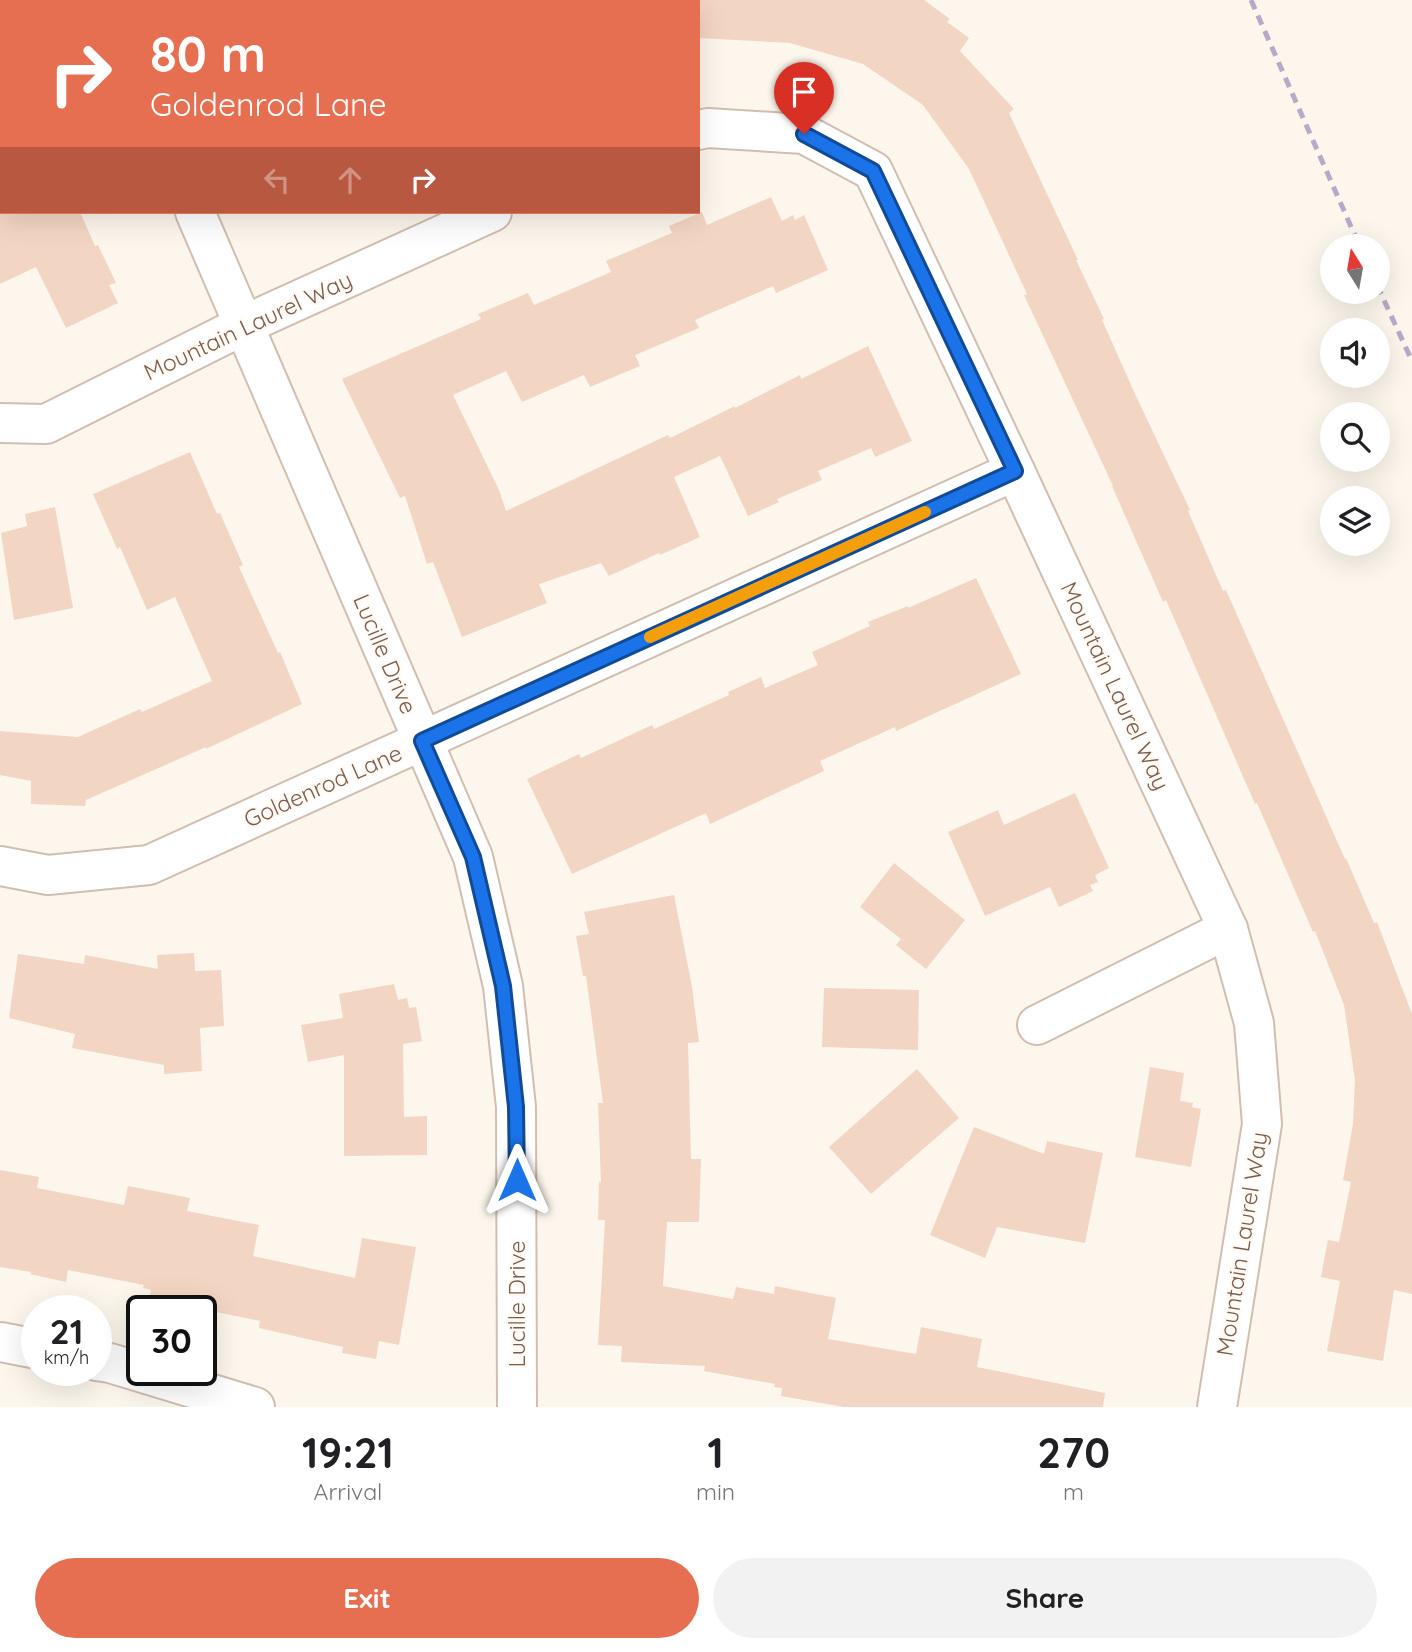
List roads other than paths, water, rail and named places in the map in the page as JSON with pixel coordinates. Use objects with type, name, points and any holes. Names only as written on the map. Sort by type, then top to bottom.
[{"type":"street","name":"Mountain Laurel Way","points":[[700,130],[804,134],[873,171],[1228,929],[1254,1023],[1262,1124],[1217,1407]]},
{"type":"street","name":"Lucille Drive","points":[[196,214],[473,857],[503,986],[516,1107],[516,1407]]},
{"type":"street","name":"Mountain Laurel Way","points":[[0,424],[46,424],[244,325],[488,214]]},
{"type":"street","name":"Goldenrod Lane","points":[[0,866],[48,875],[149,865],[1015,471]]},
{"type":"street","points":[[1037,1025],[1228,929]]},
{"type":"street","points":[[0,1342],[21,1346]]},
{"type":"street","points":[[112,1364],[255,1407]]},
{"type":"railway","points":[[1251,0],[1354,234]]},
{"type":"railway","points":[[1386,304],[1412,361]]}]
